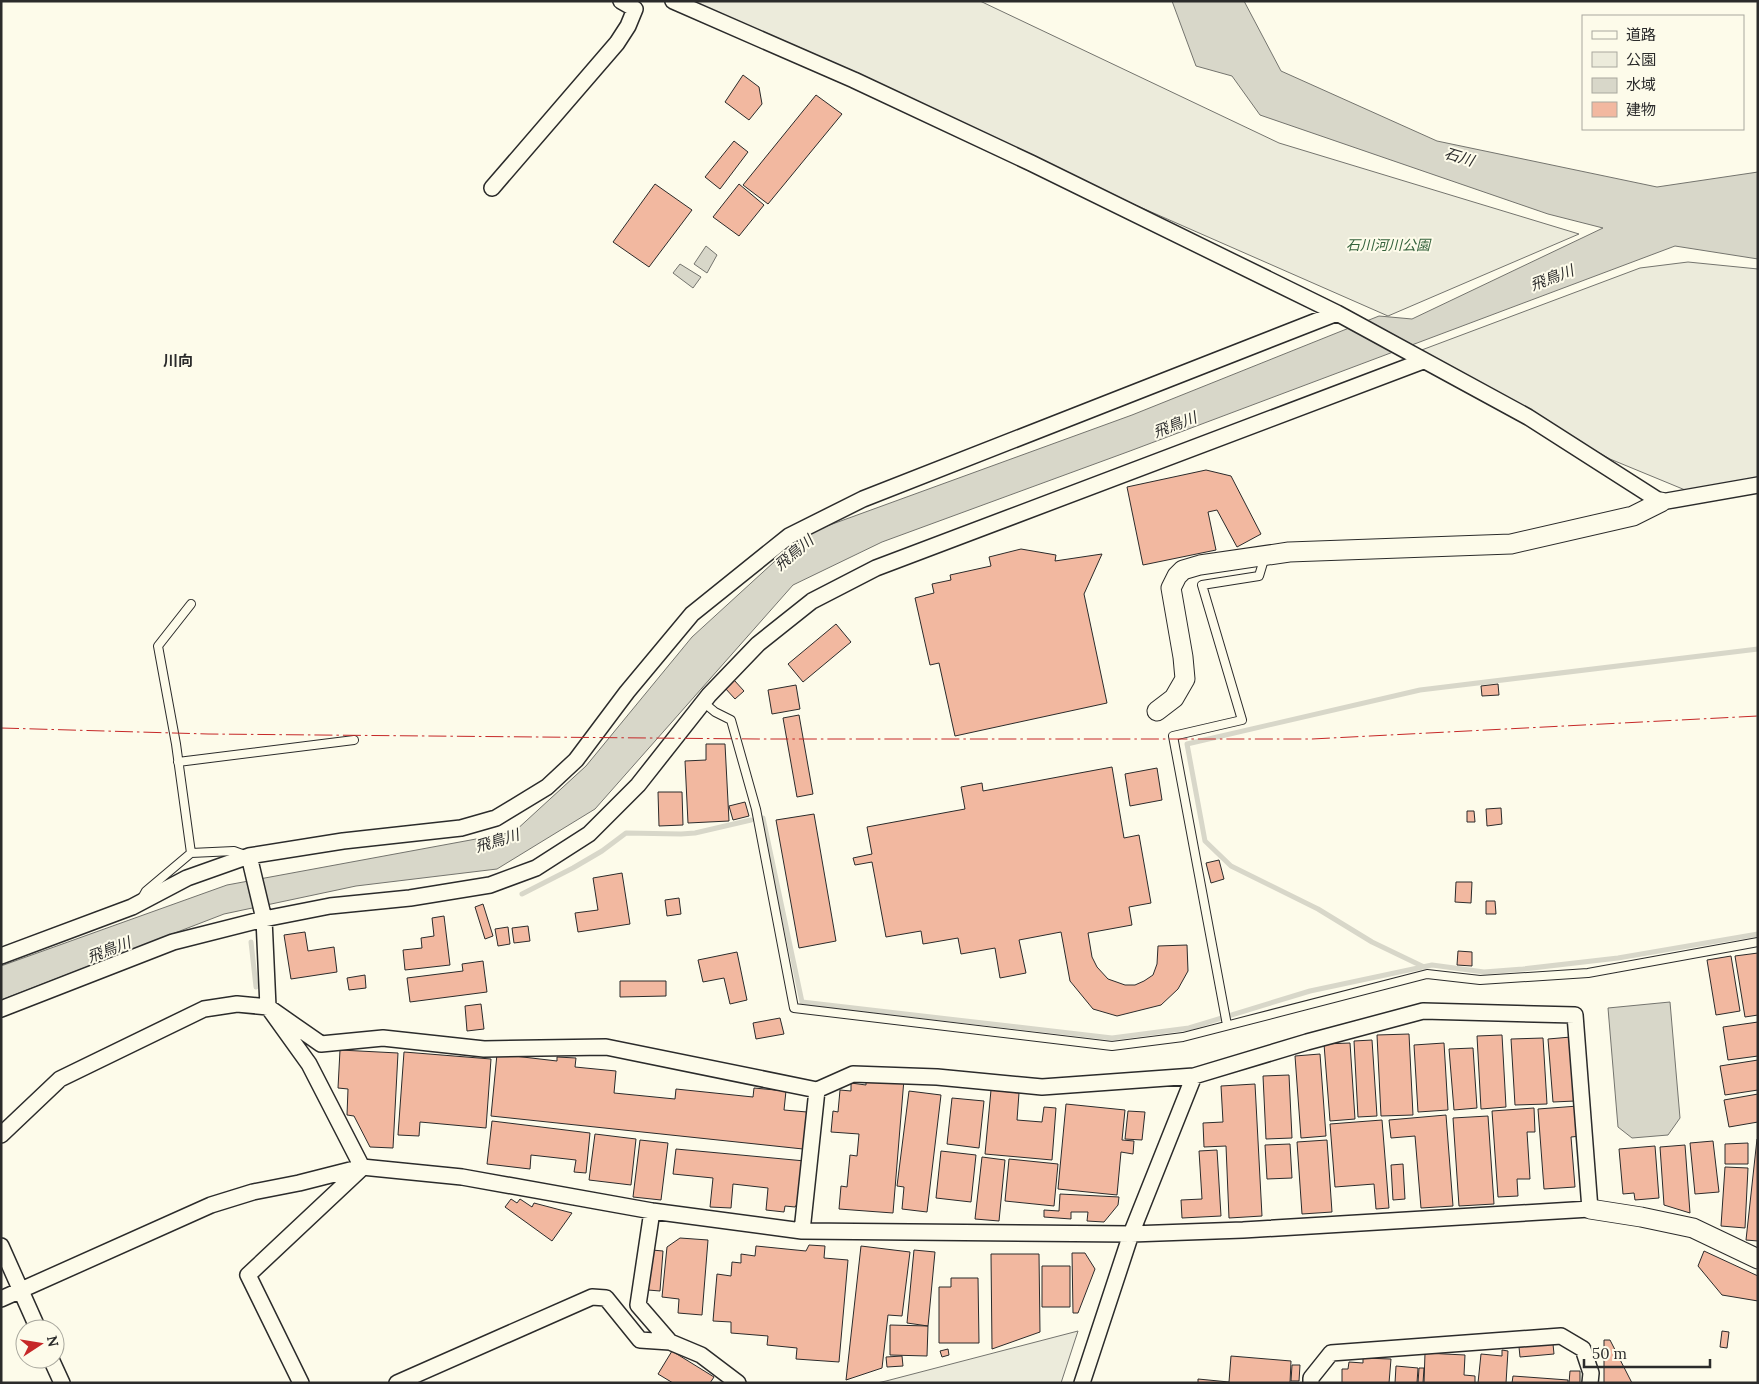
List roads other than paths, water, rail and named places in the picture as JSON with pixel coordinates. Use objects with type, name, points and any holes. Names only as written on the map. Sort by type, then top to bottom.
[{"type":"street","points":[[492,188],[617,43],[628,26],[635,9],[621,1]]},
{"type":"street","points":[[673,1],[854,80],[1031,163],[1337,313],[1528,417],[1662,502]]},
{"type":"street","points":[[1,956],[139,904],[187,878],[251,860],[343,841],[461,828],[496,818],[547,787],[576,760],[626,692],[692,614],[789,536],[863,499],[1337,313]]},
{"type":"street","points":[[1,1009],[173,942],[263,915],[410,898],[490,885],[536,868],[590,834],[638,785],[703,702],[758,644],[812,601],[876,568],[1423,361]]},
{"type":"street","points":[[1157,711],[1174,698],[1185,679],[1184,657],[1171,588],[1177,576],[1183,570],[1200,565],[1289,552],[1511,544],[1633,516],[1662,502],[1758,485]]},
{"type":"street","points":[[251,860],[263,915],[268,1007],[309,1064],[362,1167]]},
{"type":"street","points":[[1,1135],[60,1078],[204,1009],[237,1004],[268,1007],[321,1044],[382,1038],[484,1049],[606,1047],[817,1090],[853,1074],[937,1077],[1042,1087],[1194,1076],[1307,1042],[1423,1011],[1575,1015],[1590,1209]]},
{"type":"street","points":[[1082,1383],[1131,1234],[1194,1076]]},
{"type":"street","points":[[802,1231],[817,1090]]},
{"type":"street","points":[[301,1383],[248,1275],[362,1167]]},
{"type":"street","points":[[1,1299],[211,1205],[253,1192],[299,1183],[362,1167],[462,1177],[652,1211],[802,1231],[1131,1234],[1278,1228],[1590,1209],[1693,1228],[1758,1259]]},
{"type":"street","points":[[652,1211],[638,1305],[670,1342]]},
{"type":"street","points":[[1,1246],[34,1319]]},
{"type":"street","points":[[396,1383],[592,1298],[606,1298],[640,1340],[670,1342],[700,1355],[738,1383]]},
{"type":"street","points":[[1310,1383],[1311,1378],[1331,1354],[1560,1336],[1582,1349],[1591,1373],[1590,1383]]},
{"type":"street","points":[[56,1369],[62,1383]]},
{"type":"lane","points":[[1227,1025],[1173,736],[1242,720],[1202,586],[1258,576],[1265,556]]},
{"type":"lane","points":[[191,604],[158,646],[178,762],[191,854]]},
{"type":"lane","points":[[703,702],[715,712],[731,720],[756,809],[794,1008],[1112,1046],[1183,1037],[1427,974],[1480,980],[1588,973],[1758,942]]},
{"type":"lane","points":[[178,762],[354,740]]},
{"type":"lane","points":[[139,904],[146,891],[191,854],[234,852],[251,860]]},
{"type":"water","points":[[1172,1],[1244,1],[1281,71],[1437,141],[1657,187],[1758,172],[1758,259],[1675,246],[882,542],[793,585],[595,809],[497,869],[356,886],[224,914],[1,1000],[1,966],[227,885],[514,832],[586,766],[692,637],[774,562],[816,530],[1132,415],[1379,316],[1412,319],[1603,228],[1548,214],[1260,115],[1232,76],[1196,66]]},
{"type":"water","points":[[706,246],[717,255],[707,273],[694,264]]},
{"type":"water","points":[[680,264],[701,277],[693,288],[673,273]]},
{"type":"water","points":[[1670,1002],[1680,1118],[1668,1135],[1632,1138],[1618,1127],[1608,1008]]},
{"type":"waterway","points":[[1424,967],[1372,942],[1318,909],[1231,866],[1205,841],[1187,744],[1420,690],[1758,649]]},
{"type":"waterway","points":[[763,818],[802,1002],[1112,1038],[1189,1028],[1310,991],[1432,965],[1484,972],[1523,969],[1618,958],[1758,934]]},
{"type":"waterway","points":[[522,894],[602,851],[626,833],[695,833],[751,820]]},
{"type":"waterway","points":[[251,942],[256,987]]},
{"type":"district","name":"川向","points":[[178,361]]},
{"type":"water label","name":"石川","points":[[1459,157]]},
{"type":"water label","name":"飛鳥川","points":[[1552,278]]},
{"type":"water label","name":"飛鳥川","points":[[1175,425]]},
{"type":"water label","name":"飛鳥川","points":[[794,553]]},
{"type":"water label","name":"飛鳥川","points":[[497,841]]},
{"type":"water label","name":"飛鳥川","points":[[109,950]]},
{"type":"park label","name":"石川河川公園","points":[[1388,245]]}]
